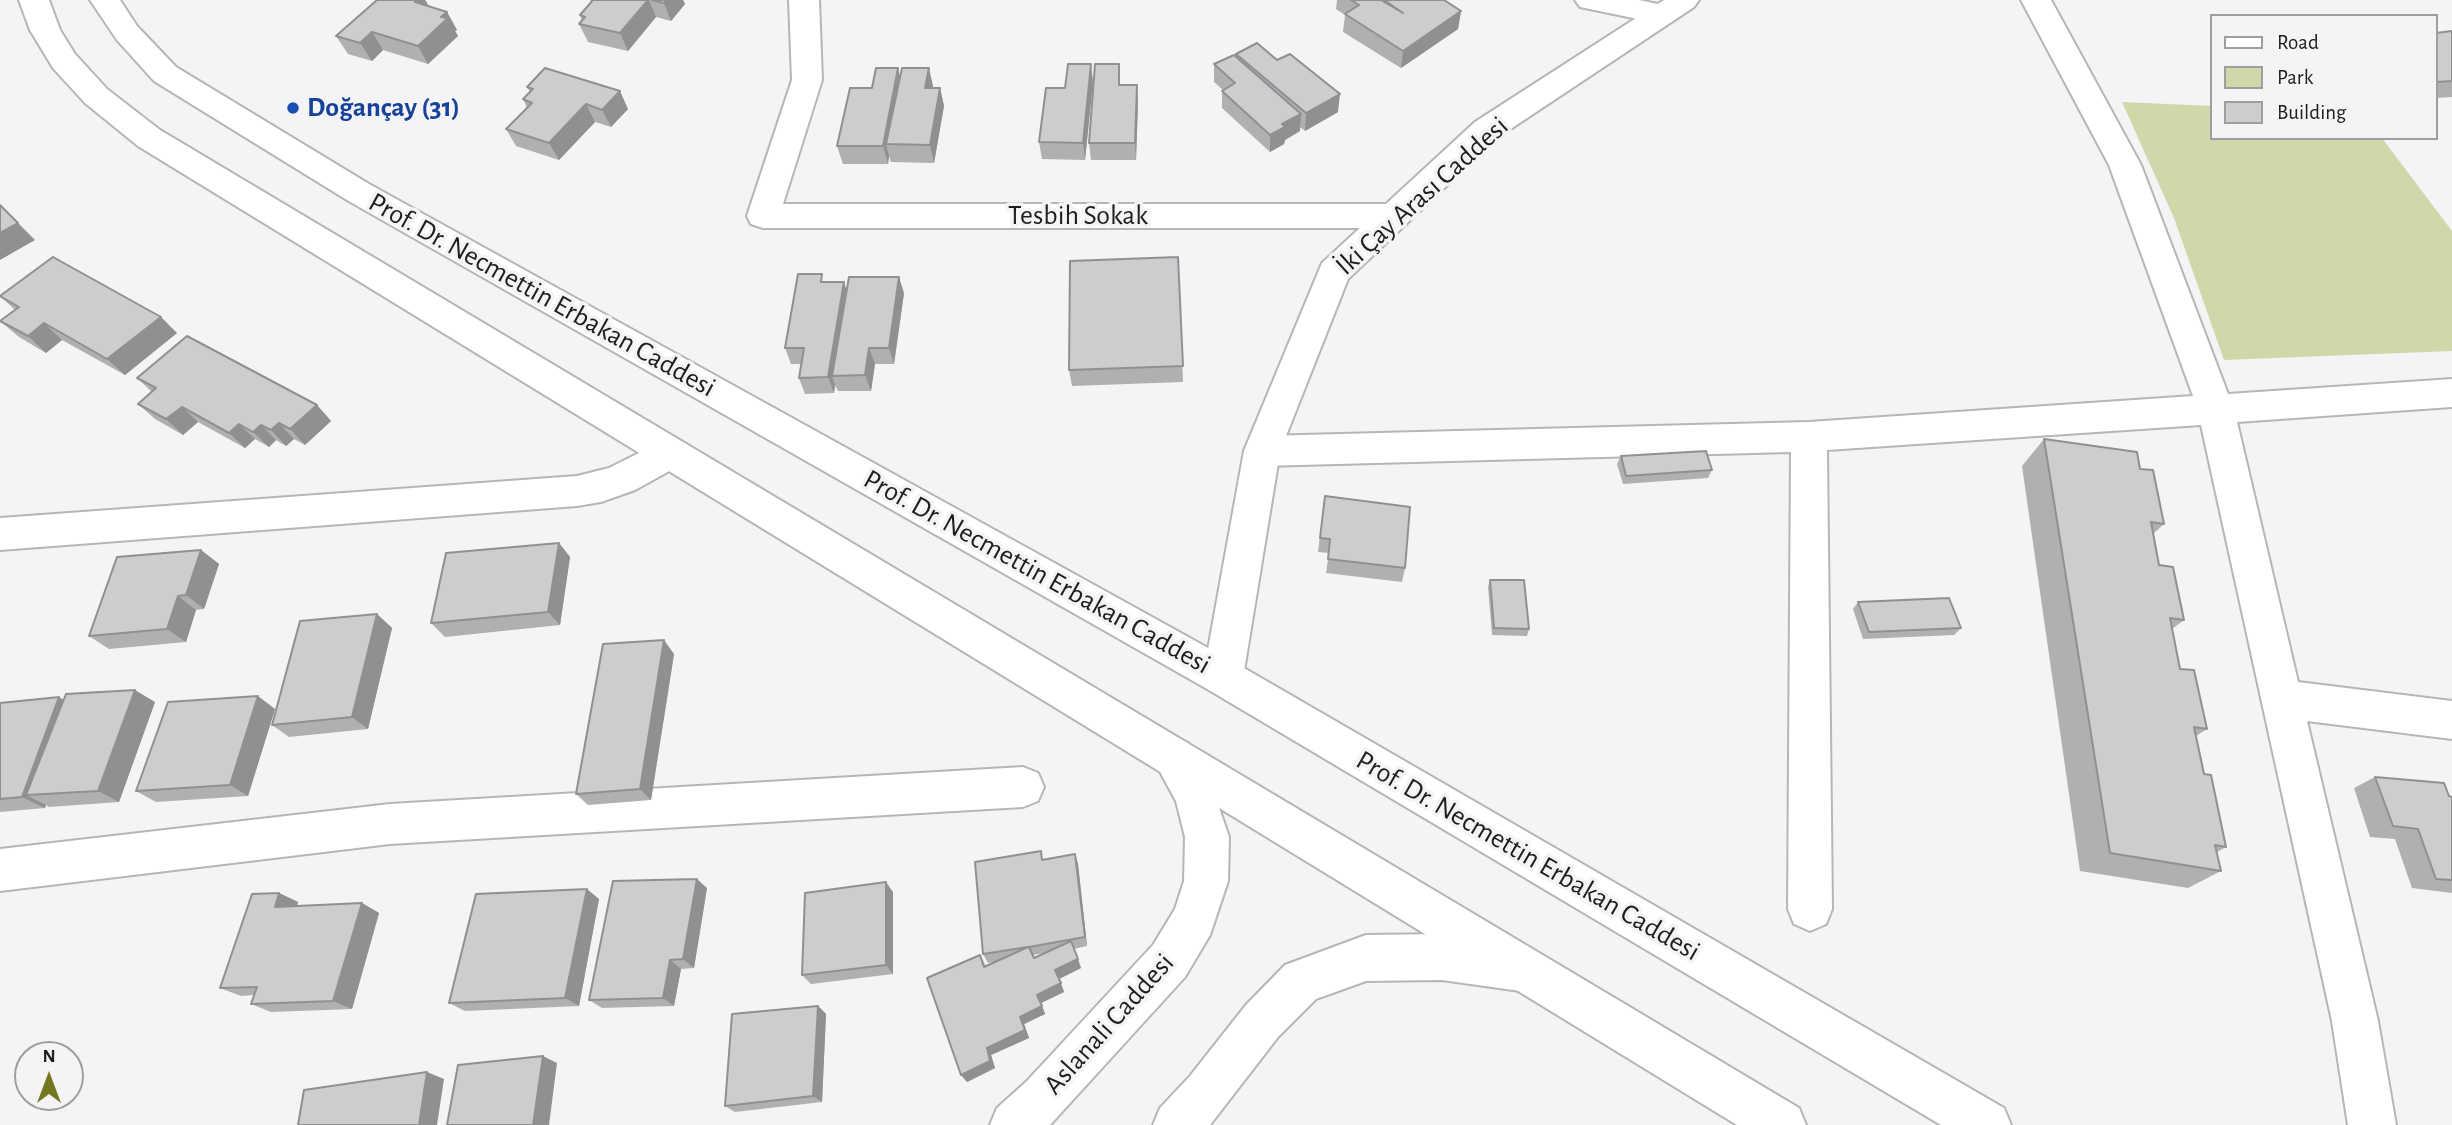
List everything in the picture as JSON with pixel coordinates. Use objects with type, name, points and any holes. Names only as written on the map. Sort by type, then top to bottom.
[{"type":"street","points":[[34,0],[45,30],[64,61],[96,96],[149,138],[1782,1125]]},
{"type":"street","name":"Prof. Dr. Necmettin Erbakan Caddesi","points":[[106,0],[127,33],[164,74],[358,192],[1223,677],[1987,1125]]},
{"type":"street","name":"Tesbih Sokak","points":[[804,0],[807,80],[763,216],[1394,216]]},
{"type":"street","points":[[1590,0],[1673,7]]},
{"type":"street","points":[[2036,0],[2125,165],[2216,409],[2355,1021],[2372,1125]]},
{"type":"street","name":"İki Çay Arası Caddesi","points":[[1223,677],[1262,451],[1334,272],[1486,130],[1673,7]]},
{"type":"street","points":[[1262,451],[1809,437],[2452,393]]},
{"type":"street","points":[[1809,437],[1810,909]]},
{"type":"street","points":[[0,534],[577,491],[601,487],[622,479],[669,453]]},
{"type":"street","points":[[2282,699],[2452,720]]},
{"type":"street","name":"Aslanali Caddesi","points":[[1014,1125],[1044,1098],[1169,961],[1194,919],[1206,881],[1207,837],[1195,795],[1173,757]]},
{"type":"street","points":[[0,870],[390,824],[1023,787]]},
{"type":"street","points":[[1196,1114],[1262,1021],[1301,981],[1366,958],[1443,957],[1521,968]]},
{"type":"green space","points":[[2122,102],[2210,106],[2210,140],[2384,140],[2452,231],[2452,351],[2224,360],[2174,218]]},
{"type":"building","points":[[377,0],[417,0],[415,2],[447,12],[441,17],[448,18],[418,46],[372,32],[360,43],[336,36]]},
{"type":"building","points":[[593,0],[648,0],[620,33],[579,24],[585,17],[580,15]]},
{"type":"building","points":[[1351,0],[1381,0],[1403,13],[1384,0],[1444,0],[1461,11],[1403,51],[1345,14],[1359,5]]},
{"type":"building","points":[[2452,31],[2452,81],[2438,82],[2438,33]]},
{"type":"building","points":[[1257,43],[1277,60],[1290,54],[1340,94],[1306,113],[1236,54]]},
{"type":"building","points":[[1234,55],[1301,114],[1282,124],[1285,127],[1270,135],[1222,91],[1235,83],[1214,64]]},
{"type":"building","points":[[1068,64],[1091,64],[1083,143],[1039,142],[1046,88],[1065,88]]},
{"type":"building","points":[[1095,64],[1119,64],[1119,85],[1137,85],[1135,143],[1089,143]]},
{"type":"building","points":[[545,68],[620,91],[602,110],[586,104],[549,143],[506,129],[532,103],[523,99],[533,89],[527,87]]},
{"type":"building","points":[[876,68],[898,68],[883,146],[837,146],[850,88],[872,88]]},
{"type":"building","points":[[902,68],[929,68],[925,88],[940,88],[930,145],[886,144]]},
{"type":"building","points":[[0,205],[18,223],[0,233]]},
{"type":"building","points":[[53,257],[161,317],[107,359],[44,323],[28,336],[0,321],[19,307],[0,296]]},
{"type":"building","points":[[1178,257],[1183,366],[1069,370],[1070,261]]},
{"type":"building","points":[[798,274],[822,274],[821,282],[844,282],[828,377],[799,378],[804,348],[785,348]]},
{"type":"building","points":[[849,277],[899,277],[889,348],[869,348],[865,375],[832,376]]},
{"type":"building","points":[[187,336],[317,405],[290,429],[279,423],[271,430],[261,425],[253,432],[239,424],[229,433],[182,407],[166,419],[138,404],[156,388],[137,378]]},
{"type":"building","points":[[2044,439],[2137,452],[2140,469],[2153,470],[2164,524],[2151,522],[2159,565],[2173,567],[2184,620],[2170,618],[2180,669],[2194,670],[2207,729],[2194,727],[2204,774],[2211,775],[2226,847],[2215,845],[2221,871],[2110,853]]},
{"type":"building","points":[[1706,451],[1712,470],[1626,476],[1621,456]]},
{"type":"building","points":[[1325,496],[1410,507],[1405,568],[1328,559],[1330,539],[1320,538]]},
{"type":"building","points":[[559,543],[548,612],[431,623],[446,553]]},
{"type":"building","points":[[201,550],[186,595],[178,596],[167,629],[89,636],[117,557]]},
{"type":"building","points":[[1490,580],[1524,580],[1529,629],[1494,628]]},
{"type":"building","points":[[1949,598],[1961,628],[1869,632],[1858,602]]},
{"type":"building","points":[[377,614],[352,717],[272,725],[300,621]]},
{"type":"building","points":[[664,640],[640,789],[576,794],[603,644]]},
{"type":"building","points":[[135,690],[98,791],[26,795],[66,694]]},
{"type":"building","points":[[258,696],[230,785],[136,791],[168,702]]},
{"type":"building","points":[[59,697],[22,797],[0,799],[0,703]]},
{"type":"building","points":[[2375,777],[2444,783],[2449,796],[2452,797],[2452,880],[2436,879],[2418,829],[2393,826]]},
{"type":"building","points":[[1041,851],[1042,860],[1075,854],[1085,937],[1029,947],[1034,958],[1071,941],[1078,959],[1055,970],[1061,983],[1037,995],[1042,1006],[1020,1017],[1025,1030],[987,1048],[990,1061],[961,1075],[927,978],[980,955],[984,967],[1028,947],[983,954],[975,862]]},
{"type":"building","points":[[697,879],[683,959],[670,960],[663,998],[589,1000],[613,881]]},
{"type":"building","points":[[886,882],[886,965],[802,975],[805,893]]},
{"type":"building","points":[[587,889],[565,998],[449,1003],[476,894]]},
{"type":"building","points":[[279,893],[275,907],[362,903],[333,1001],[251,1004],[257,987],[220,988],[252,894]]},
{"type":"building","points":[[818,1006],[813,1096],[725,1106],[732,1014]]},
{"type":"building","points":[[543,1056],[533,1125],[447,1125],[458,1065]]},
{"type":"building","points":[[427,1072],[419,1125],[298,1125],[304,1090]]},
{"type":"place","name":"Doğançay (31)","points":[[293,108]]}]
